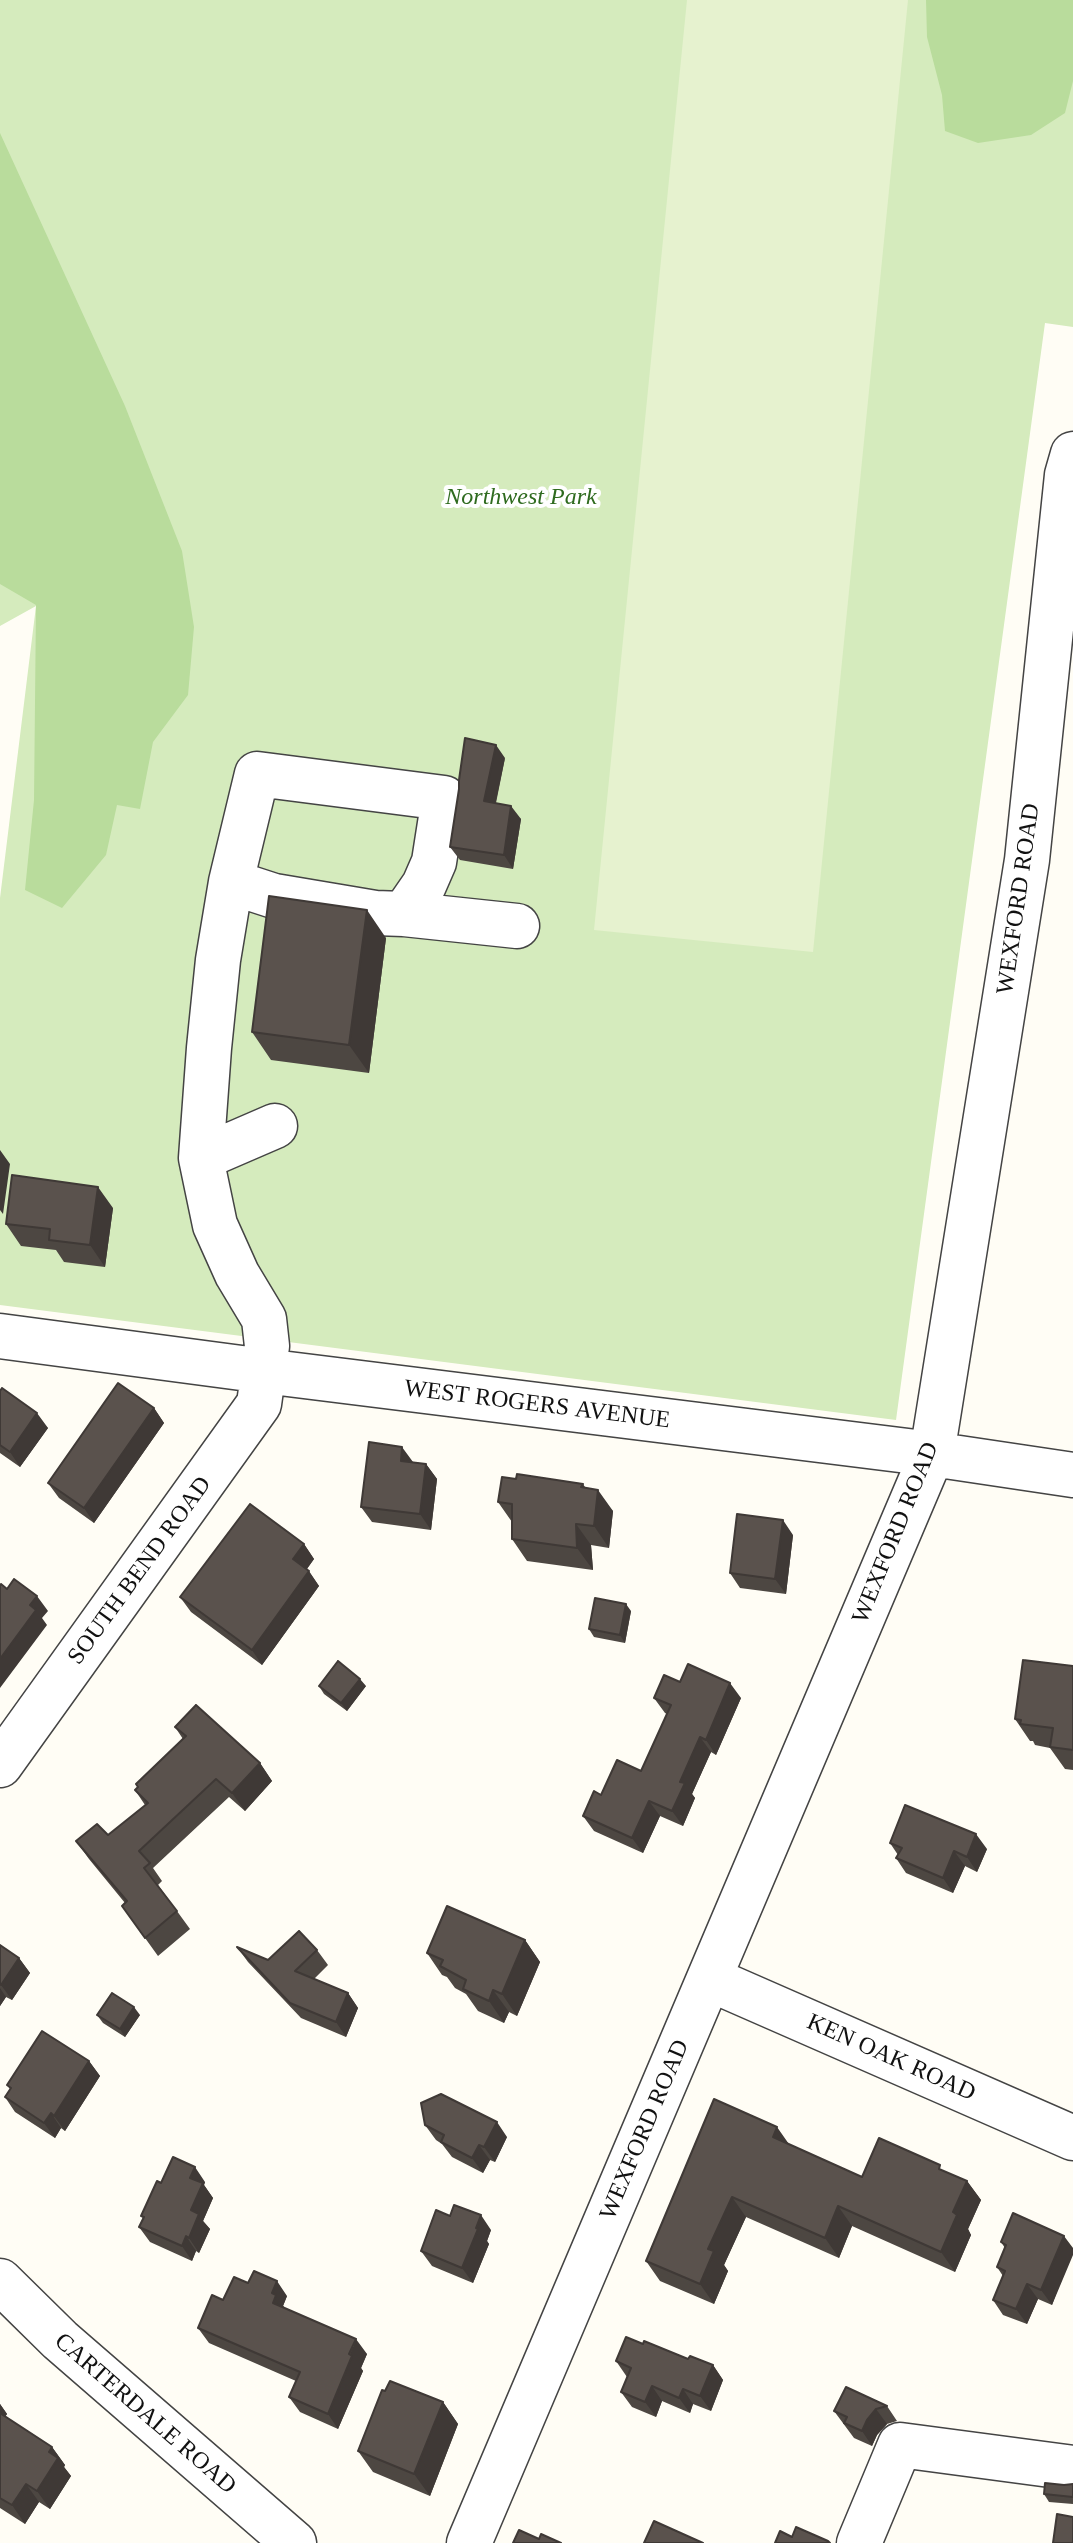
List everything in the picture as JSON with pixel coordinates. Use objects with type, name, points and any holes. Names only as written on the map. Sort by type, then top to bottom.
[{"type":"street","name":"WEXFORD ROAD","points":[[469,2543],[932,1454],[1027,860],[1067,475],[1073,454]]},
{"type":"street","name":"SOUTH BEND ROAD","points":[[0,1765],[259,1404],[267,1346],[264,1319],[237,1274],[215,1225],[201,1158],[218,960],[231,882],[257,774],[444,798],[434,862],[424,885],[404,914]]},
{"type":"street","points":[[231,882],[274,896],[375,913],[517,926]]},
{"type":"street","points":[[201,1158],[275,1126]]},
{"type":"street","name":"WEST ROGERS AVENUE","points":[[0,1336],[932,1454],[1073,1475]]},
{"type":"street","name":"KEN OAK ROAD","points":[[710,1979],[1073,2138]]},
{"type":"street","name":"CARTERDALE ROAD","points":[[0,2281],[60,2340],[294,2543]]},
{"type":"street","points":[[859,2543],[900,2445],[1073,2468]]},
{"type":"green space","name":"Northwest Park","points":[[0,0],[1073,0],[1073,327],[1045,323],[896,1420],[0,1305],[0,898],[36,606],[0,626]]},
{"type":"green space","points":[[687,0],[908,0],[813,952],[594,930]]},
{"type":"green space","points":[[926,0],[1073,0],[1073,81],[1065,113],[1031,135],[978,143],[945,131],[942,95],[927,37]]},
{"type":"green space","points":[[0,133],[125,406],[182,551],[194,627],[188,695],[153,742],[140,809],[117,805],[106,855],[62,908],[25,890],[34,800],[36,605],[0,584]]},
{"type":"building","points":[[465,738],[496,745],[484,801],[511,806],[504,855],[450,847]]},
{"type":"building","points":[[269,896],[367,910],[349,1045],[252,1032]]},
{"type":"building","points":[[12,1175],[98,1187],[90,1245],[49,1240],[50,1229],[6,1224]]},
{"type":"building","points":[[118,1383],[154,1408],[84,1508],[48,1483]]},
{"type":"building","points":[[2,1388],[37,1413],[10,1452],[0,1445]]},
{"type":"building","points":[[369,1442],[402,1447],[401,1461],[426,1464],[420,1514],[361,1507]]},
{"type":"building","points":[[517,1474],[583,1484],[581,1487],[598,1490],[594,1526],[576,1524],[577,1548],[512,1539],[512,1504],[498,1502],[502,1477],[516,1479]]},
{"type":"building","points":[[250,1504],[304,1544],[293,1559],[309,1571],[252,1650],[180,1597]]},
{"type":"building","points":[[737,1514],[783,1520],[775,1579],[730,1573]]},
{"type":"building","points":[[14,1579],[37,1596],[30,1605],[36,1610],[0,1659],[0,1586],[7,1589]]},
{"type":"building","points":[[595,1598],[626,1604],[620,1635],[589,1629]]},
{"type":"building","points":[[1023,1660],[1073,1666],[1073,1750],[1050,1747],[1053,1728],[1020,1724],[1021,1720],[1015,1719]]},
{"type":"building","points":[[338,1661],[360,1679],[341,1703],[319,1686]]},
{"type":"building","points":[[688,1664],[730,1683],[706,1740],[700,1737],[680,1782],[685,1783],[672,1811],[649,1801],[632,1838],[583,1816],[594,1791],[601,1795],[617,1760],[641,1771],[671,1705],[654,1698],[664,1675],[680,1682]]},
{"type":"building","points":[[196,1705],[260,1763],[232,1793],[216,1779],[139,1851],[150,1863],[144,1868],[177,1911],[145,1938],[122,1906],[127,1901],[76,1841],[97,1824],[108,1835],[148,1803],[135,1790],[138,1787],[136,1784],[186,1736],[175,1727]]},
{"type":"building","points":[[905,1805],[976,1834],[967,1857],[954,1851],[943,1878],[896,1858],[902,1848],[890,1843]]},
{"type":"building","points":[[447,1906],[525,1940],[502,1994],[493,1990],[489,2001],[463,1989],[466,1980],[440,1966],[443,1960],[427,1953]]},
{"type":"building","points":[[299,1931],[317,1950],[295,1971],[348,1993],[336,2022],[290,2003],[237,1947],[268,1960]]},
{"type":"building","points":[[0,1945],[19,1958],[1,1985],[0,1984]]},
{"type":"building","points":[[112,1993],[134,2007],[120,2029],[97,2015]]},
{"type":"building","points":[[42,2031],[89,2061],[54,2116],[51,2113],[44,2123],[5,2097],[11,2088],[7,2085]]},
{"type":"building","points":[[441,2094],[497,2122],[484,2147],[479,2145],[472,2158],[441,2142],[444,2135],[425,2125],[421,2103]]},
{"type":"building","points":[[714,2099],[777,2127],[773,2137],[862,2177],[879,2138],[940,2165],[939,2169],[967,2181],[953,2212],[957,2215],[941,2252],[838,2206],[825,2238],[732,2197],[708,2249],[714,2251],[700,2284],[646,2261]]},
{"type":"building","points":[[173,2157],[195,2167],[190,2178],[203,2183],[191,2210],[199,2214],[189,2238],[186,2236],[182,2246],[139,2227],[157,2181],[161,2183]]},
{"type":"building","points":[[454,2205],[481,2215],[462,2268],[421,2251],[436,2210],[450,2216]]},
{"type":"building","points":[[1013,2213],[1064,2236],[1041,2290],[1027,2284],[1016,2309],[993,2300],[1005,2271],[997,2267],[1006,2245],[1001,2242]]},
{"type":"building","points":[[254,2271],[277,2281],[272,2293],[276,2295],[273,2303],[356,2339],[328,2414],[289,2397],[300,2372],[198,2328],[212,2295],[223,2300],[234,2277],[248,2283]]},
{"type":"building","points":[[626,2337],[713,2365],[700,2396],[683,2389],[679,2398],[652,2386],[645,2402],[621,2392],[631,2368],[616,2361]]},
{"type":"building","points":[[390,2381],[443,2402],[414,2474],[358,2451],[382,2390],[385,2391]]},
{"type":"building","points":[[846,2387],[887,2406],[876,2409],[862,2431],[844,2423],[847,2417],[834,2411]]},
{"type":"building","points":[[0,2413],[52,2447],[49,2452],[58,2458],[37,2491],[26,2484],[12,2505],[0,2498]]},
{"type":"building","points":[[1045,2483],[1073,2484],[1073,2497],[1044,2494]]},
{"type":"building","points":[[1057,2514],[1073,2517],[1073,2543],[1053,2543]]},
{"type":"building","points":[[654,2521],[703,2543],[644,2543]]},
{"type":"building","points":[[796,2527],[830,2543],[775,2543],[780,2531],[792,2537]]},
{"type":"building","points":[[519,2530],[539,2539],[541,2534],[561,2543],[513,2543]]}]
